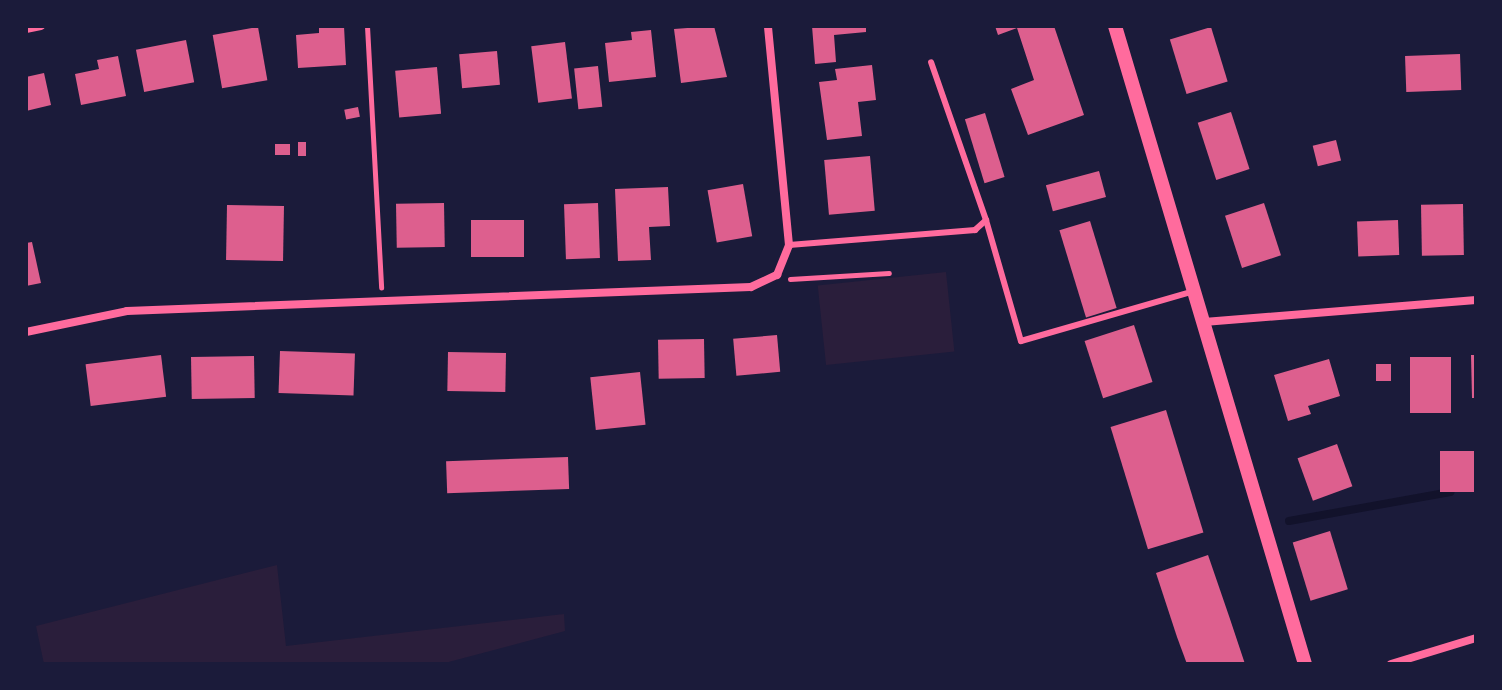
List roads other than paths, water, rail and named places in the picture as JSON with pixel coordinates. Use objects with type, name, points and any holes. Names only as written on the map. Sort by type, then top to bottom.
[{"type":"street","points":[[26,29],[41,26]]},
{"type":"street","points":[[26,332],[127,311],[751,287],[777,275],[789,245],[768,26]]},
{"type":"street","points":[[1115,26],[1305,664]]},
{"type":"street","points":[[1204,322],[1476,300]]},
{"type":"street","points":[[1391,664],[1476,638]]},
{"type":"lane","points":[[931,62],[986,220],[1021,341],[1194,291]]},
{"type":"lane","points":[[789,245],[975,230],[986,220]]},
{"type":"waterway","points":[[1289,521],[1450,492]]}]
